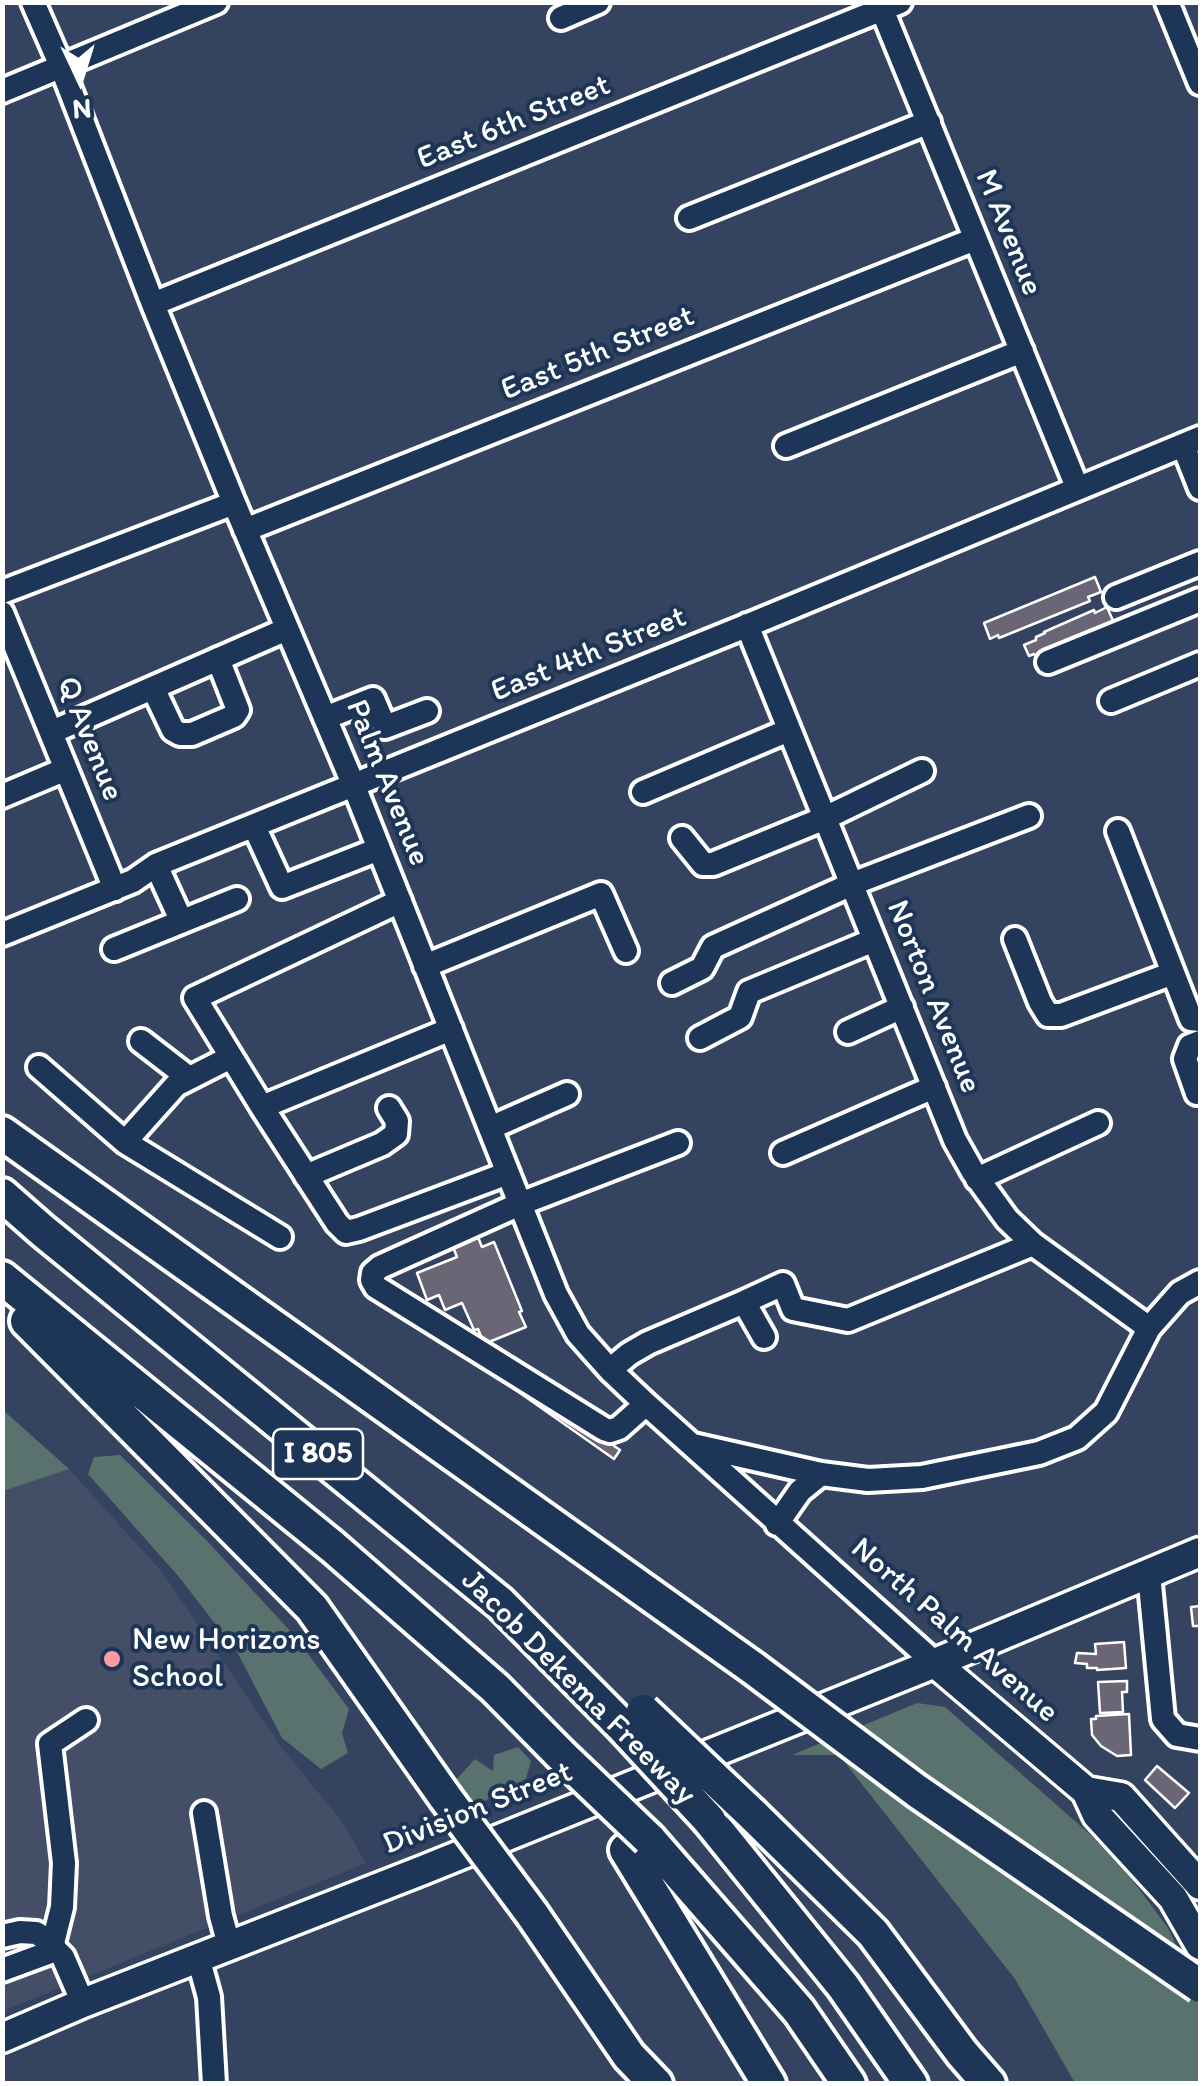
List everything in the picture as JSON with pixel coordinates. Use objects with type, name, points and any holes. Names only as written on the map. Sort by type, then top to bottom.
[{"type":"highway","points":[[2,1133],[753,1668],[917,1791],[1200,1986]]},
{"type":"highway","name":"Jacob Dekema Freeway","points":[[2,1195],[500,1603],[633,1718],[709,1820],[843,1986],[911,2084]]},
{"type":"highway","name":"Jacob Dekema Freeway","points":[[2,1278],[332,1547],[495,1688],[799,2012],[849,2084]]},
{"type":"highway","points":[[2,1297],[312,1608],[629,2056],[656,2084]]},
{"type":"highway","points":[[633,1718],[753,1815],[874,1933],[989,2084]]},
{"type":"highway","points":[[638,1844],[770,2084]]},
{"type":"main road","name":"Division Street","points":[[2,2038],[935,1664],[1200,1552]]},
{"type":"main road","name":"North Palm Avenue","points":[[935,1664],[1086,1791],[1096,1815],[1173,1898],[1200,1945]]},
{"type":"main road","name":"North Palm Avenue","points":[[1086,1791],[1121,1797],[1200,1885]]},
{"type":"street","name":"Palm Avenue","points":[[32,2],[62,66],[153,304],[354,786],[556,1294],[578,1334],[610,1370],[776,1524]]},
{"type":"street","points":[[2,91],[216,2]]},
{"type":"street","points":[[561,18],[598,2]]},
{"type":"street","points":[[1168,2],[1200,83]]},
{"type":"street","name":"M Avenue","points":[[887,5],[928,122],[1077,487]]},
{"type":"street","name":"East 6th Street","points":[[153,304],[887,5]]},
{"type":"street","points":[[689,218],[928,122]]},
{"type":"street","name":"East 5th Street","points":[[245,530],[975,239]]},
{"type":"street","points":[[786,446],[1022,351]]},
{"type":"street","points":[[1192,441],[1200,488]]},
{"type":"street","name":"East 4th Street","points":[[2,934],[133,882],[156,866],[1192,441]]},
{"type":"street","points":[[2,592],[234,503]]},
{"type":"street","points":[[1116,597],[1200,563]]},
{"type":"street","points":[[1048,662],[1200,600]]},
{"type":"street","name":"Q Avenue","points":[[2,613],[11,659],[52,732],[115,889]]},
{"type":"street","name":"Norton Avenue","points":[[747,626],[956,1140],[977,1179],[1008,1220],[1033,1244],[1148,1328]]},
{"type":"street","points":[[52,732],[287,628]]},
{"type":"street","points":[[153,688],[173,730],[180,734],[192,734],[234,716],[238,710],[218,659]]},
{"type":"street","points":[[1110,701],[1200,664]]},
{"type":"street","points":[[325,718],[374,699],[386,727],[426,711]]},
{"type":"street","points":[[402,720],[419,759]]},
{"type":"street","points":[[643,792],[789,730]]},
{"type":"street","points":[[2,796],[66,769]]},
{"type":"street","points":[[682,838],[703,864],[712,864],[825,818],[922,771]]},
{"type":"street","points":[[672,984],[702,968],[713,947],[852,884],[1029,816]]},
{"type":"street","points":[[254,826],[282,887],[379,849]]},
{"type":"street","points":[[1118,831],[1191,1018],[1200,1020]]},
{"type":"street","points":[[156,866],[181,920]]},
{"type":"street","points":[[426,966],[601,894],[626,951]]},
{"type":"street","points":[[114,948],[238,899]]},
{"type":"street","points":[[400,901],[194,998],[306,1176],[346,1232],[508,1173]]},
{"type":"street","points":[[700,1038],[740,1017],[749,992],[874,940]]},
{"type":"street","points":[[1015,940],[1048,1015],[1061,1015],[1173,973]]},
{"type":"street","points":[[848,1032],[902,1007]]},
{"type":"street","points":[[262,1107],[450,1028]]},
{"type":"street","points":[[141,1041],[190,1078]]},
{"type":"street","points":[[1197,1094],[1185,1059],[1190,1046],[1200,1042]]},
{"type":"street","points":[[125,1142],[176,1085],[231,1057]]},
{"type":"street","points":[[40,1066],[125,1142],[280,1237]]},
{"type":"street","points":[[784,1153],[934,1087]]},
{"type":"street","points":[[490,1128],[568,1094]]},
{"type":"street","points":[[306,1176],[382,1144],[396,1134],[398,1121],[390,1108]]},
{"type":"street","points":[[977,1179],[1098,1124]]},
{"type":"street","points":[[646,1404],[619,1428],[604,1430],[376,1287],[372,1280],[373,1273],[380,1268],[520,1204],[678,1143]]},
{"type":"street","points":[[610,1370],[648,1343],[783,1284],[793,1309],[848,1320],[1033,1244]]},
{"type":"street","points":[[691,1445],[821,1474],[868,1480],[922,1476],[1039,1453],[1076,1438],[1106,1412],[1148,1328],[1180,1293],[1200,1282]]},
{"type":"street","points":[[744,1302],[764,1336]]},
{"type":"street","points":[[776,1524],[800,1490],[821,1474]]},
{"type":"street","name":"North Palm Avenue","points":[[776,1524],[935,1664]]},
{"type":"street","points":[[1149,1574],[1163,1719],[1177,1735],[1200,1739]]},
{"type":"street","points":[[55,1947],[64,1863],[50,1744],[86,1720]]},
{"type":"street","points":[[204,1813],[229,1945]]},
{"type":"street","points":[[2,1936],[36,1933],[55,1947],[82,2003]]},
{"type":"street","points":[[2,1970],[55,1947]]},
{"type":"street","points":[[198,1958],[209,1997],[214,2084]]},
{"type":"shaded area","name":"New Horizons School","points":[[69,1469],[162,1572],[280,1745],[342,1822],[366,1863],[3,2011],[3,1491]]},
{"type":"green space","points":[[3,1410],[69,1469],[3,1491]]},
{"type":"green space","points":[[120,1455],[293,1634],[349,1709],[342,1733],[348,1753],[321,1769],[282,1738],[237,1652],[179,1577],[88,1474],[94,1457]]},
{"type":"green space","points":[[917,1703],[945,1707],[1092,1836],[1128,1874],[1168,1928],[1200,1995],[1200,2083],[1075,2083],[1015,1979],[839,1755],[792,1755]]},
{"type":"green space","points":[[518,1747],[531,1761],[523,1789],[501,1793],[472,1807],[453,1783],[475,1759],[493,1771],[494,1755]]},
{"type":"building","points":[[1095,577],[1101,592],[1088,597],[1090,601],[990,639],[984,623]]},
{"type":"building","points":[[1107,607],[1114,623],[1029,656],[1024,645],[1036,637]]},
{"type":"building","points":[[478,1237],[482,1247],[494,1242],[526,1327],[484,1344],[462,1303],[445,1310],[439,1295],[427,1300],[417,1273],[457,1257],[453,1247]]},
{"type":"building","points":[[509,1373],[620,1450],[614,1459],[503,1381]]},
{"type":"building","points":[[1200,1606],[1200,1626],[1193,1626],[1191,1607]]},
{"type":"building","points":[[1124,1642],[1126,1668],[1097,1670],[1075,1663],[1077,1653],[1096,1654],[1095,1644]]},
{"type":"building","points":[[1127,1681],[1127,1692],[1122,1692],[1123,1712],[1100,1713],[1098,1682]]},
{"type":"building","points":[[1129,1714],[1131,1755],[1117,1756],[1092,1735],[1091,1719]]},
{"type":"building","points":[[1157,1766],[1189,1793],[1175,1808],[1145,1780]]},
{"type":"place","name":"New Horizons School","points":[[112,1659]]}]
